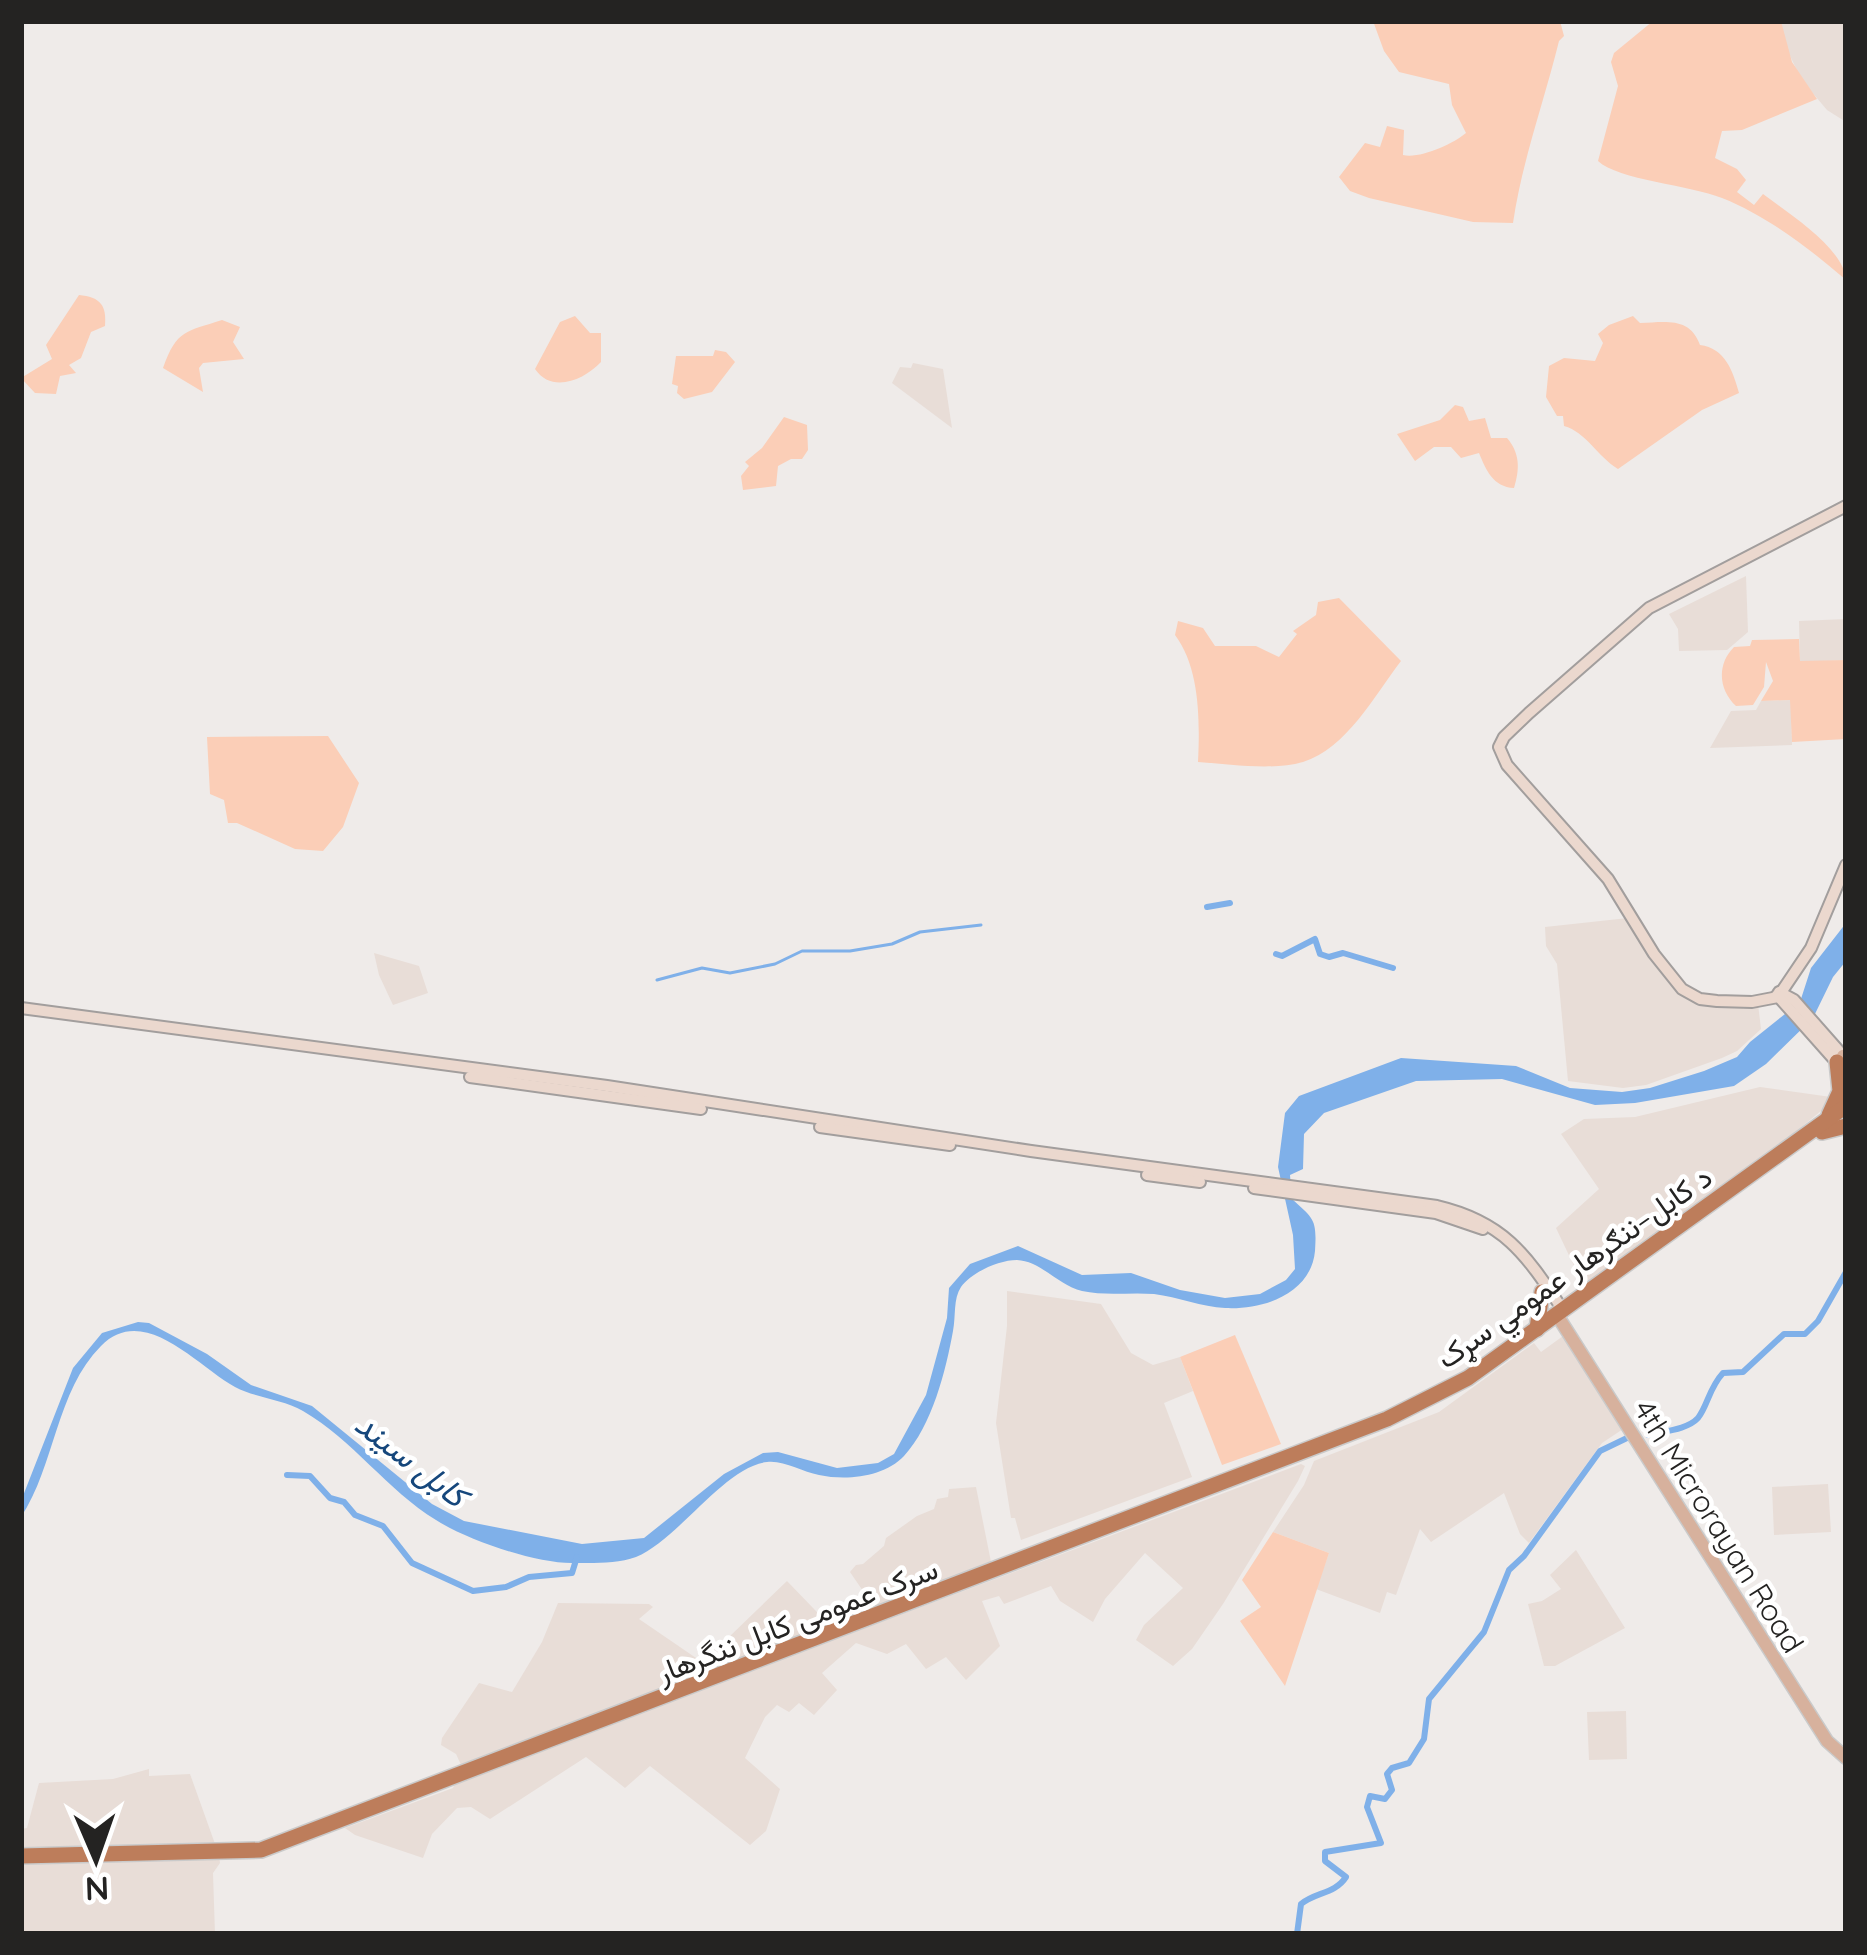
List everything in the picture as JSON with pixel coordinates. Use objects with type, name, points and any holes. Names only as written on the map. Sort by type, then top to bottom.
[{"type":"highway","points":[[1819,1130],[1838,1102],[1843,1059]]},
{"type":"highway","name":"د کابل–ننګرهار عمومي سړک","points":[[1287,1458],[1435,1398],[1562,1315],[1846,1106]]},
{"type":"highway","points":[[1819,1130],[1846,1116]]},
{"type":"highway","points":[[1819,1130],[1846,1126]]},
{"type":"highway","name":"د کابل–ننګرهار عمومي سړک","points":[[1562,1315],[1819,1130]]},
{"type":"highway","points":[[1537,1329],[1546,1291],[1581,1297]]},
{"type":"highway","name":"سرک عمومی کابل ننگرهار","points":[[21,1859],[263,1856],[948,1590],[1410,1418],[1463,1388],[1562,1315]]},
{"type":"highway","name":"سرک عمومی کابل ننگرهار","points":[[21,1859],[261,1850],[1287,1458]]},
{"type":"main road","points":[[1846,509],[1652,613],[1504,748],[1510,762],[1608,874],[1683,986],[1716,997],[1778,994],[1843,1059],[1846,1082]]},
{"type":"main road","points":[[1778,994],[1807,946],[1846,856]]},
{"type":"main road","points":[[1778,994],[1811,948],[1846,866]]},
{"type":"main road","points":[[21,1011],[1436,1213],[1490,1232],[1515,1252],[1562,1315]]},
{"type":"main road","name":"4th Microrayan Road","points":[[1562,1315],[1782,1665],[1846,1754]]},
{"type":"shaded area","points":[[1373,21],[1560,21],[1564,36],[1528,154],[1513,223],[1473,222],[1369,198],[1350,191],[1339,177],[1365,143],[1380,147],[1387,126],[1404,130],[1403,155],[1410,156],[1436,150],[1466,133],[1452,105],[1449,84],[1399,72],[1384,51]]},
{"type":"shaded area","points":[[1653,21],[1781,21],[1792,62],[1817,99],[1742,130],[1722,131],[1715,158],[1737,169],[1746,180],[1737,192],[1754,205],[1763,194],[1813,232],[1836,256],[1846,280],[1787,234],[1739,205],[1621,173],[1598,161],[1618,86],[1611,62],[1614,53]]},
{"type":"shaded area","points":[[1781,21],[1846,21],[1846,122],[1827,110],[1801,79],[1785,45]]},
{"type":"shaded area","points":[[79,295],[101,303],[105,326],[91,332],[81,358],[69,365],[76,373],[60,376],[56,394],[35,393],[21,378],[52,359],[46,345]]},
{"type":"shaded area","points":[[575,316],[590,333],[601,333],[601,362],[577,379],[550,381],[535,369],[560,322]]},
{"type":"shaded area","points":[[1633,316],[1640,323],[1684,325],[1700,345],[1727,362],[1739,393],[1702,410],[1618,469],[1564,426],[1563,416],[1557,416],[1546,397],[1549,366],[1564,358],[1595,361],[1603,343],[1598,334]]},
{"type":"shaded area","points":[[222,320],[240,327],[233,342],[244,359],[203,363],[199,368],[203,392],[163,368],[184,334]]},
{"type":"shaded area","points":[[715,350],[726,352],[735,362],[712,392],[684,399],[672,384],[676,356],[713,356]]},
{"type":"shaded area","points":[[913,363],[943,369],[952,428],[892,383],[900,367],[911,368]]},
{"type":"shaded area","points":[[1455,405],[1463,407],[1469,421],[1485,418],[1491,438],[1507,438],[1518,462],[1514,488],[1496,481],[1479,453],[1461,458],[1451,447],[1434,447],[1415,461],[1397,434],[1440,420]]},
{"type":"shaded area","points":[[784,417],[807,425],[808,450],[802,459],[778,466],[776,486],[743,490],[741,476],[749,466],[745,462],[762,448]]},
{"type":"shaded area","points":[[1746,576],[1748,632],[1727,650],[1679,651],[1678,629],[1669,614]]},
{"type":"shaded area","points":[[1339,598],[1401,661],[1346,733],[1318,755],[1291,765],[1198,762],[1197,696],[1189,663],[1175,635],[1178,621],[1203,628],[1215,646],[1256,646],[1279,657],[1297,634],[1293,631],[1316,615],[1318,602]]},
{"type":"shaded area","points":[[1846,619],[1846,660],[1800,662],[1799,621]]},
{"type":"shaded area","points":[[1799,639],[1800,661],[1846,660],[1846,739],[1792,742],[1790,700],[1761,701],[1773,681],[1766,662],[1764,687],[1753,705],[1736,706],[1726,692],[1722,669],[1734,647],[1750,646],[1752,640]]},
{"type":"shaded area","points":[[1791,700],[1792,745],[1710,748],[1731,711],[1756,710],[1761,701]]},
{"type":"shaded area","points":[[328,736],[359,783],[343,827],[323,851],[295,849],[228,823],[224,800],[210,794],[207,737]]},
{"type":"shaded area","points":[[1628,918],[1681,992],[1758,1004],[1761,1029],[1737,1051],[1646,1085],[1623,1088],[1568,1081],[1557,964],[1546,946],[1545,927]]},
{"type":"shaded area","points":[[374,953],[419,966],[428,993],[393,1005]]},
{"type":"shaded area","points":[[1760,1087],[1831,1097],[1827,1106],[1787,1139],[1589,1282],[1576,1270],[1556,1228],[1599,1189],[1561,1134],[1584,1119],[1635,1117]]},
{"type":"shaded area","points":[[1007,1291],[1101,1304],[1131,1353],[1153,1365],[1180,1357],[1193,1391],[1164,1403],[1192,1477],[1021,1540],[1015,1518],[1011,1518],[996,1423]]},
{"type":"shaded area","points":[[1235,1335],[1281,1444],[1222,1465],[1180,1357]]},
{"type":"shaded area","points":[[1563,1336],[1623,1429],[1602,1443],[1529,1543],[1520,1534],[1504,1493],[1431,1542],[1420,1529],[1396,1595],[1387,1592],[1380,1613],[1316,1589],[1329,1553],[1273,1532],[1314,1461],[1439,1412],[1534,1343],[1541,1352]]},
{"type":"shaded area","points":[[1305,1466],[1298,1481],[1223,1604],[1192,1649],[1173,1666],[1136,1640],[1144,1625],[1183,1588],[1145,1553],[1105,1599],[1093,1622],[1060,1601],[1051,1586],[1004,1604],[999,1596],[982,1601],[1000,1646],[966,1680],[946,1657],[926,1669],[906,1644],[887,1654],[856,1643],[822,1673],[837,1690],[814,1715],[799,1703],[789,1712],[777,1705],[765,1717],[745,1758],[780,1789],[766,1831],[750,1845],[650,1766],[625,1788],[586,1757],[490,1819],[471,1807],[457,1808],[432,1834],[423,1858],[345,1828],[453,1788],[462,1767],[456,1754],[441,1745],[442,1738],[479,1683],[512,1692],[542,1642],[558,1603],[649,1604],[653,1607],[639,1619],[699,1660],[731,1648],[730,1636],[787,1581],[841,1637]]},
{"type":"shaded area","points":[[1828,1484],[1831,1532],[1774,1535],[1772,1487]]},
{"type":"shaded area","points":[[976,1487],[991,1562],[874,1607],[850,1572],[884,1546],[886,1538],[934,1509],[937,1499],[948,1497],[949,1489]]},
{"type":"shaded area","points":[[1273,1532],[1329,1553],[1285,1686],[1240,1621],[1261,1607],[1242,1580]]},
{"type":"shaded area","points":[[1576,1550],[1625,1628],[1555,1666],[1544,1666],[1528,1604],[1561,1589],[1550,1575]]},
{"type":"shaded area","points":[[1626,1711],[1627,1759],[1589,1760],[1587,1712]]},
{"type":"shaded area","points":[[149,1769],[149,1776],[190,1774],[219,1855],[213,1873],[215,1934],[21,1934],[21,1829],[27,1828],[39,1783],[113,1779]]},
{"type":"water","points":[[1846,923],[1846,961],[1813,1018],[1766,1064],[1734,1086],[1595,1105],[1502,1079],[1416,1081],[1324,1113],[1304,1134],[1303,1169],[1290,1175],[1292,1199],[1314,1226],[1312,1266],[1295,1288],[1269,1302],[1225,1308],[1154,1294],[1091,1292],[1074,1288],[1026,1261],[986,1268],[958,1292],[936,1397],[914,1444],[896,1463],[876,1473],[841,1478],[773,1462],[751,1467],[636,1557],[605,1563],[559,1562],[465,1535],[418,1508],[303,1411],[235,1387],[170,1342],[135,1331],[118,1334],[86,1364],[21,1517],[21,1501],[73,1368],[102,1333],[138,1322],[149,1323],[207,1354],[251,1385],[312,1406],[432,1504],[464,1521],[582,1544],[644,1538],[724,1474],[763,1453],[778,1452],[837,1468],[878,1463],[894,1454],[926,1395],[947,1318],[949,1288],[970,1264],[1018,1246],[1082,1275],[1131,1273],[1180,1290],[1225,1298],[1260,1294],[1286,1280],[1295,1269],[1293,1235],[1278,1167],[1285,1113],[1299,1096],[1401,1058],[1516,1066],[1570,1088],[1622,1092],[1704,1071],[1737,1057],[1800,1002],[1811,968]]},
{"type":"waterway","points":[[1207,907],[1230,903]]},
{"type":"waterway","points":[[657,980],[702,968],[730,973],[775,964],[802,951],[850,951],[892,944],[920,932],[981,925]]},
{"type":"waterway","points":[[1276,954],[1282,956],[1315,939],[1320,954],[1343,953],[1393,968]]},
{"type":"waterway","points":[[1648,1435],[1693,1422],[1723,1373],[1743,1372],[1784,1334],[1805,1334],[1818,1321],[1846,1272]]},
{"type":"waterway","points":[[1297,1934],[1301,1904],[1346,1877],[1325,1861],[1325,1852],[1381,1843],[1367,1807],[1370,1796],[1385,1799],[1392,1790],[1387,1774],[1409,1763],[1424,1739],[1429,1699],[1484,1632],[1509,1570],[1600,1451],[1627,1438]]},
{"type":"waterway","points":[[287,1475],[310,1476],[330,1498],[383,1526],[412,1563],[473,1591],[506,1587],[529,1577],[572,1573],[577,1557]]},
{"type":"water label","name":"کابل سيند","points":[[412,1459]]}]
